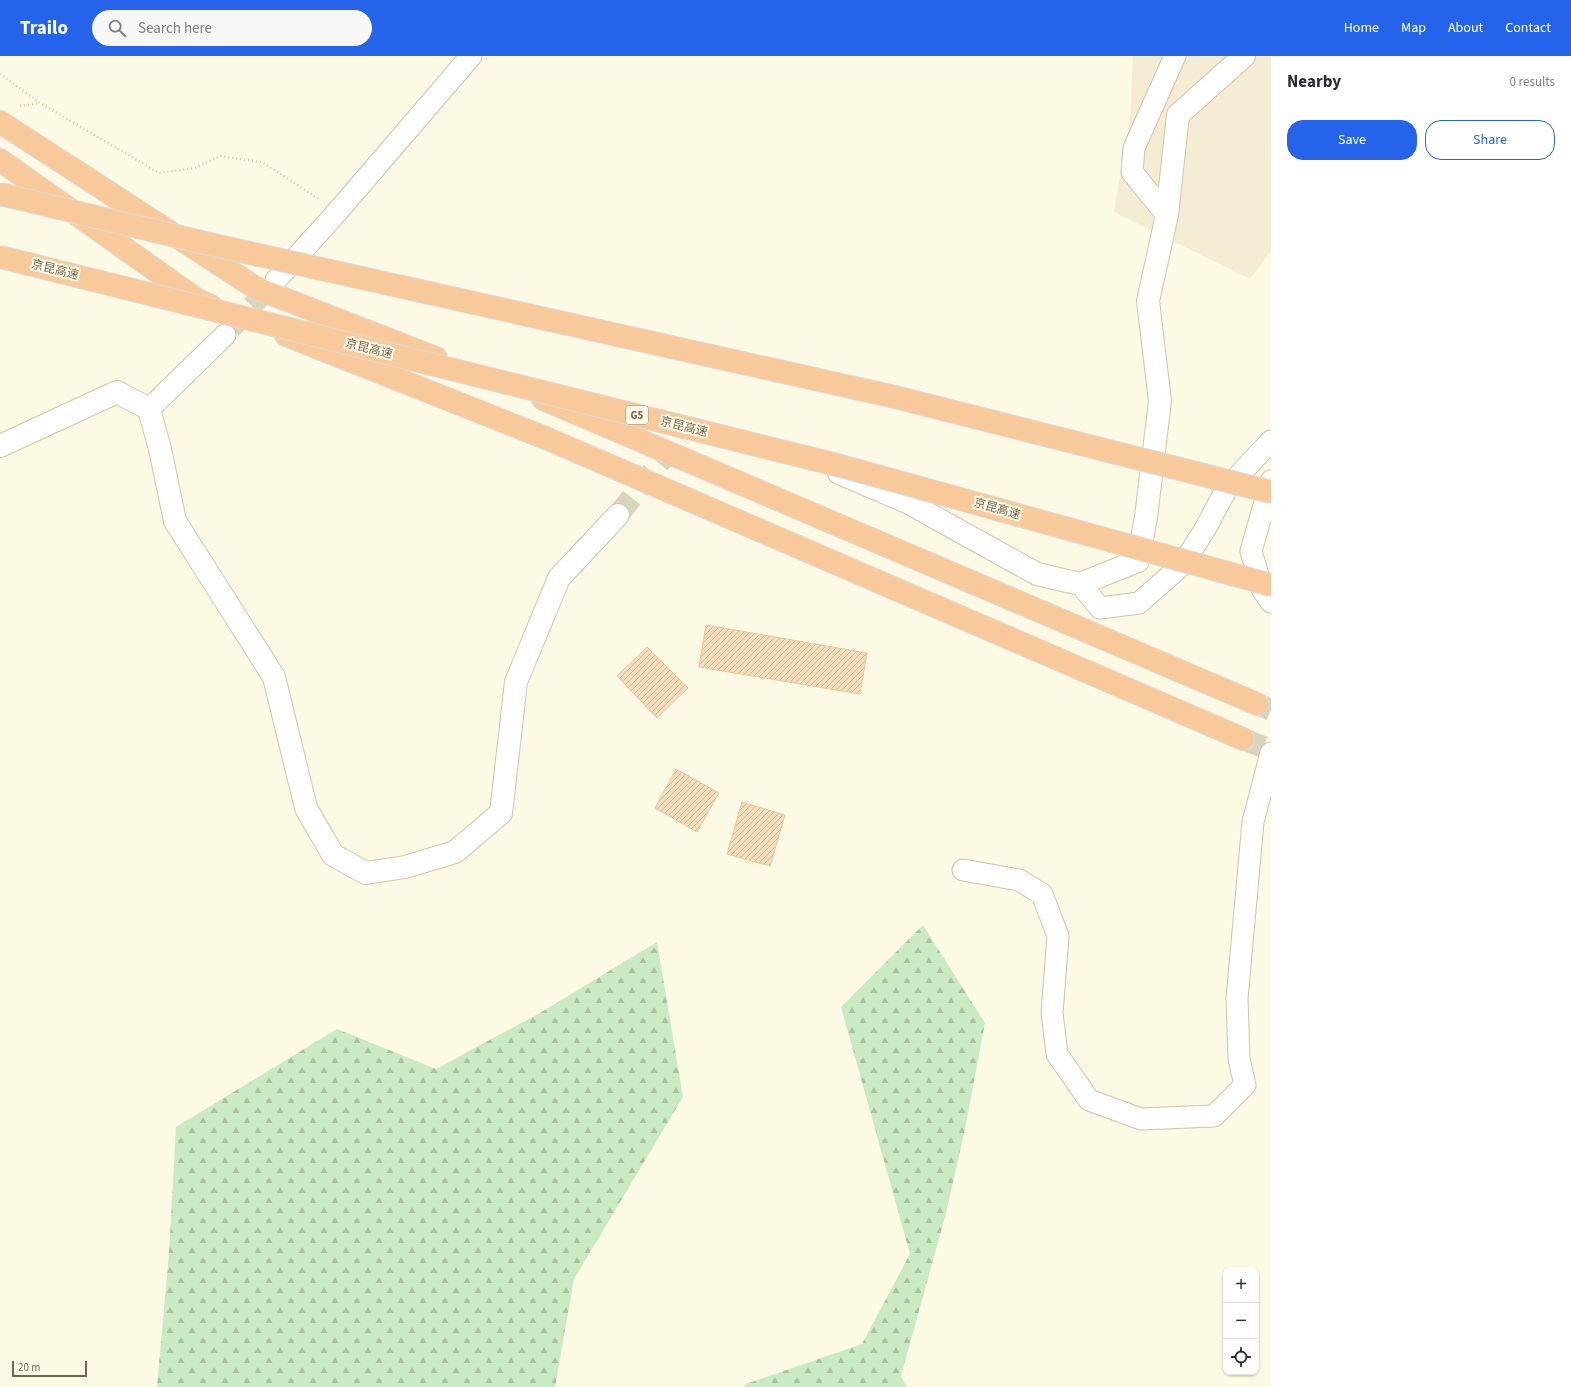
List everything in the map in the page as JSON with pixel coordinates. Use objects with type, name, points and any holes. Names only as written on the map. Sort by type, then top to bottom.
[{"type":"highway","points":[[0,122],[256,288],[582,414],[1257,704]]},
{"type":"highway","points":[[0,160],[196,299],[548,439],[1243,739]]},
{"type":"highway","points":[[0,194],[213,244],[894,397],[1271,492]]},
{"type":"highway","name":"京昆高速","points":[[0,257],[841,466],[1271,585]]},
{"type":"street","points":[[276,280],[338,211],[471,56]]},
{"type":"street","points":[[1167,215],[1132,172],[1134,148],[1175,56]]},
{"type":"street","points":[[680,436],[693,423],[754,436],[907,502],[1036,574],[1080,584],[1138,561],[1146,517],[1160,401],[1148,302],[1167,215],[1178,115],[1244,56]]},
{"type":"street","points":[[149,409],[225,335]]},
{"type":"street","points":[[0,446],[117,392],[149,409],[160,449],[175,521],[274,677],[306,808],[334,855],[366,873],[405,868],[455,852],[501,812],[516,682],[559,578],[618,515]]},
{"type":"street","points":[[1080,584],[1100,608],[1139,603],[1182,564],[1204,530],[1227,488],[1271,441]]},
{"type":"street","points":[[1271,480],[1251,551],[1262,589],[1271,602]]},
{"type":"street","points":[[963,870],[1019,880],[1042,894],[1058,936],[1052,1013],[1057,1054],[1090,1100],[1141,1120],[1214,1116],[1245,1086],[1240,1059],[1237,998],[1252,822],[1271,753]]},
{"type":"path","points":[[0,74],[40,103],[160,173],[195,168],[220,156],[262,162],[338,211]]},
{"type":"shaded area","points":[[1133,56],[1271,56],[1271,251],[1250,279],[1114,212],[1130,119]]},
{"type":"green space","points":[[923,925],[985,1023],[964,1134],[945,1217],[901,1376],[907,1387],[743,1387],[746,1384],[862,1344],[910,1254],[841,1007]]},
{"type":"green space","points":[[657,942],[683,1097],[574,1279],[555,1387],[157,1387],[169,1253],[176,1127],[337,1029],[436,1069],[538,1014]]},
{"type":"building","points":[[706,625],[867,653],[860,694],[699,667]]},
{"type":"building","points":[[647,647],[688,688],[657,718],[617,676]]},
{"type":"building","points":[[676,769],[719,793],[697,832],[655,808]]},
{"type":"building","points":[[742,802],[785,815],[770,866],[727,854]]},
{"type":"tunnel","points":[[231,329],[276,280]]},
{"type":"tunnel","points":[[618,515],[680,437]]},
{"type":"tunnel","points":[[1257,704],[1271,710]]},
{"type":"tunnel","points":[[1243,739],[1271,750]]}]
